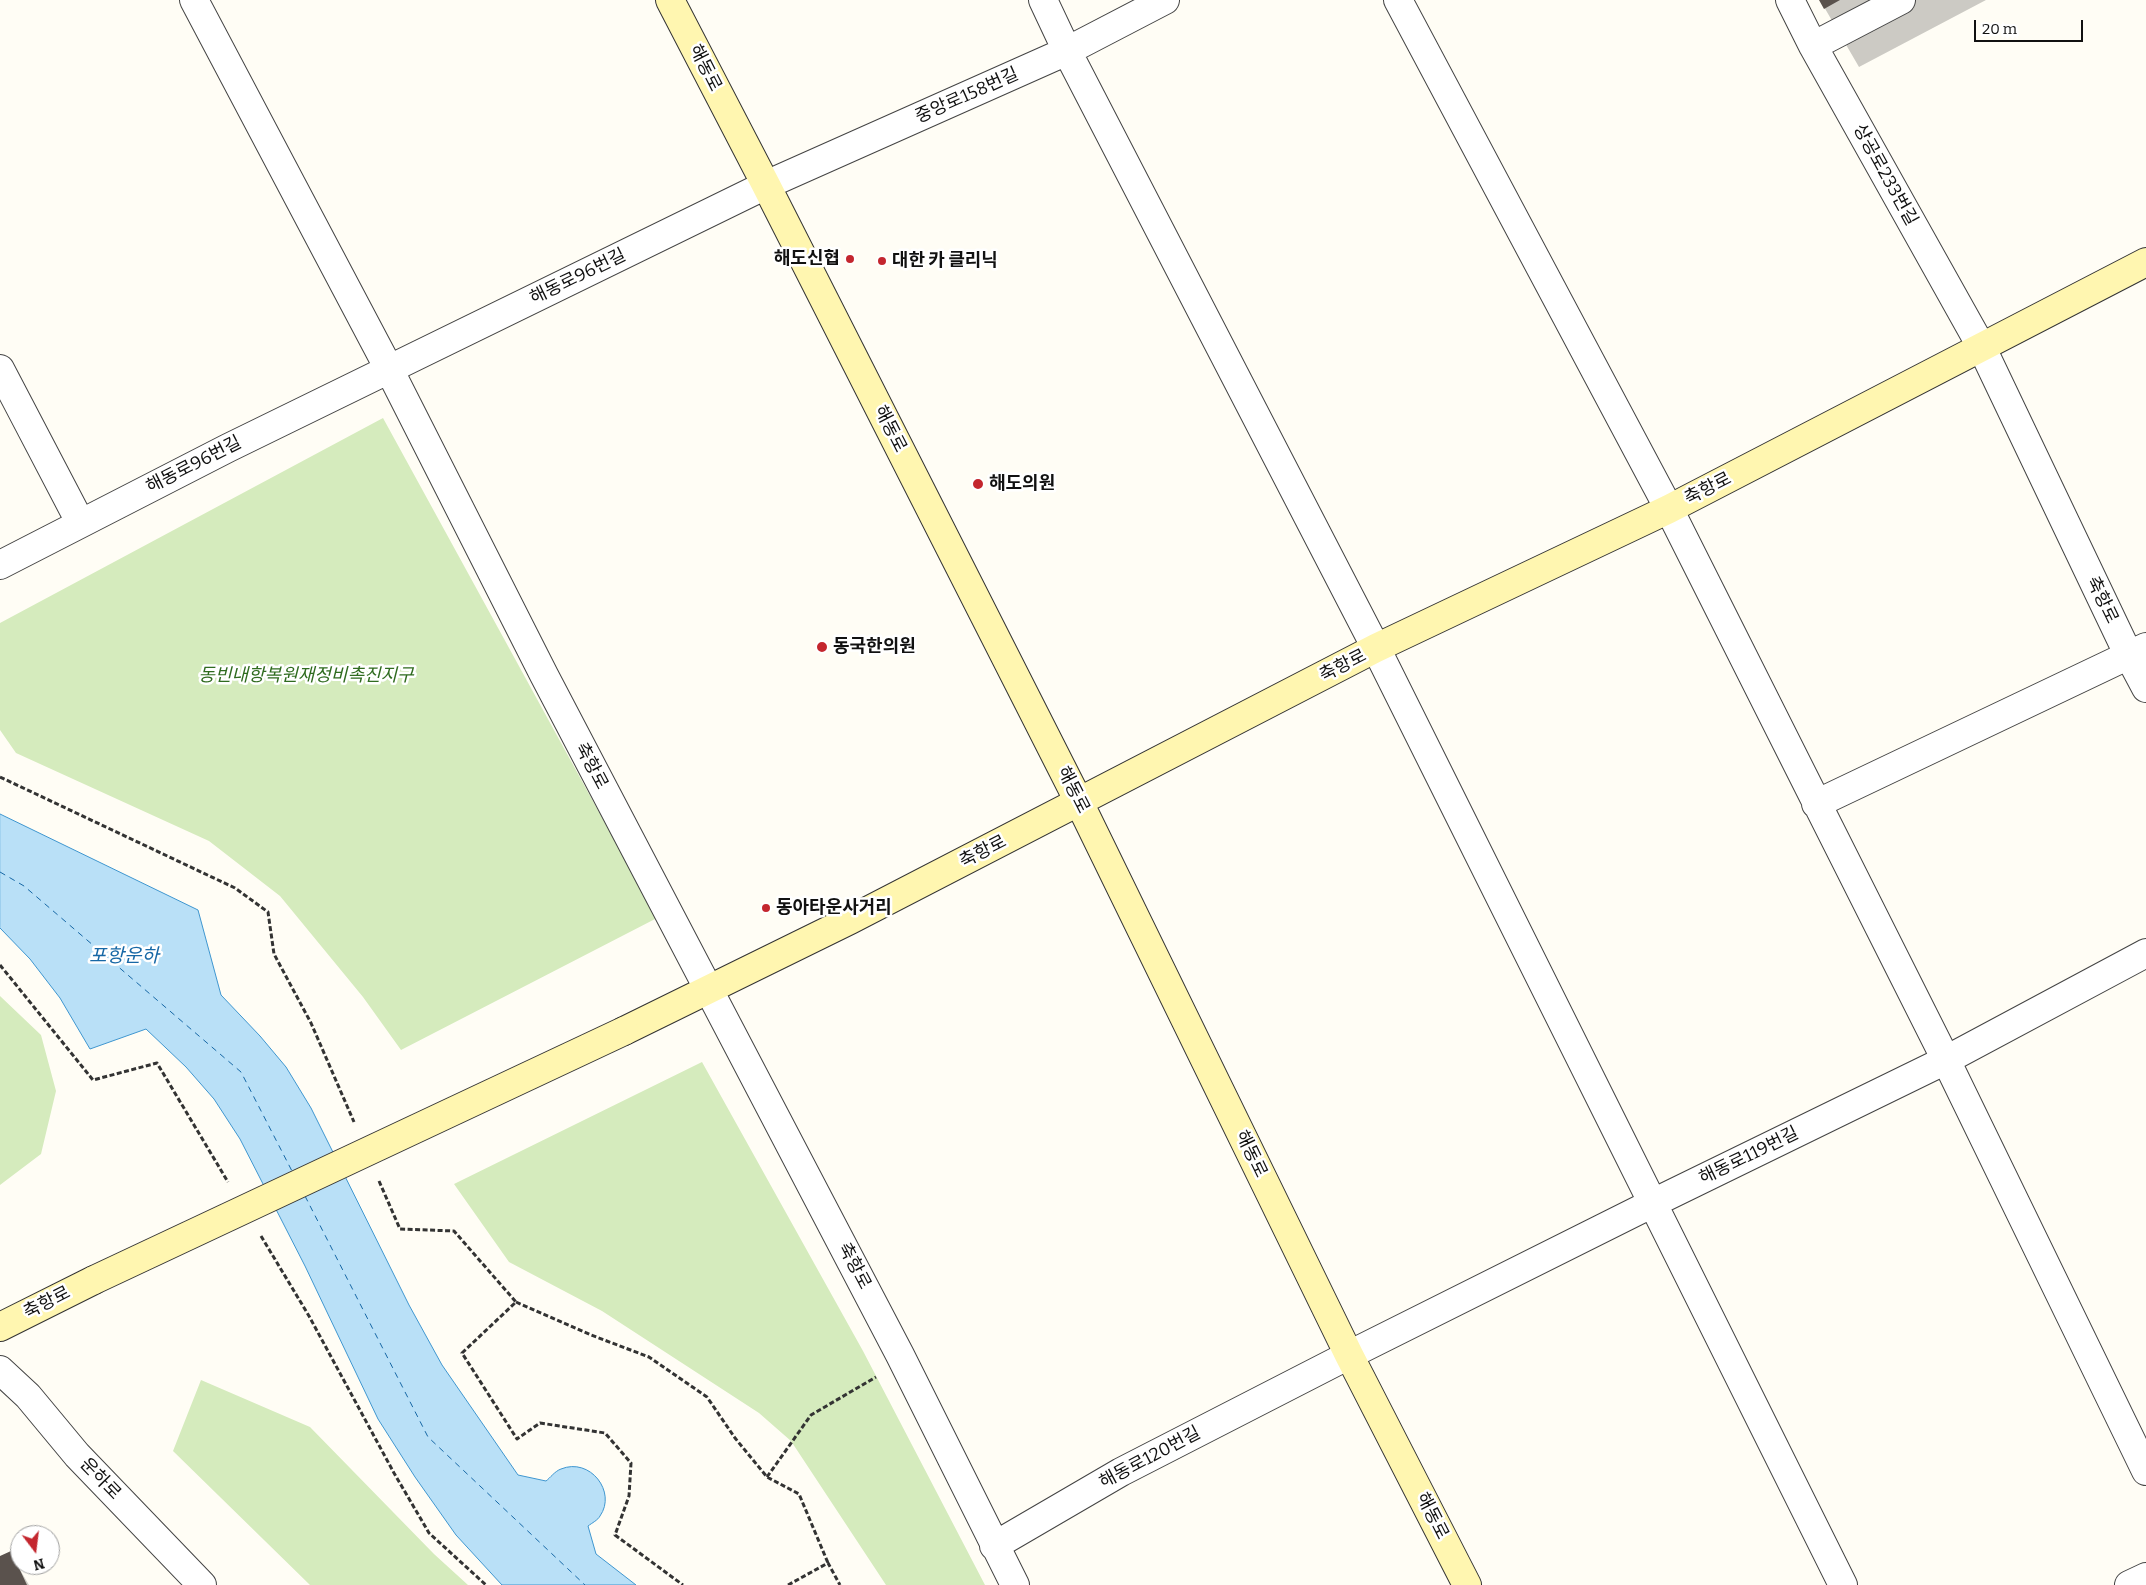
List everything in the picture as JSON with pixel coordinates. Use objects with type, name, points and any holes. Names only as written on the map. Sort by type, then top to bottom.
[{"type":"main road","name":"해동로","points":[[670,0],[1079,802],[1349,1355],[1467,1585]]},
{"type":"main road","name":"축항로","points":[[0,1327],[94,1280],[624,1031],[850,920],[1376,648],[1669,509],[2146,262]]},
{"type":"street","points":[[194,0],[239,81],[389,369]]},
{"type":"street","points":[[1043,0],[1067,51],[1376,648],[1843,1585]]},
{"type":"street","name":"중앙로158번길","points":[[766,185],[1067,51],[1165,0]]},
{"type":"street","points":[[1398,0],[1669,509],[1946,1060],[2146,1471]]},
{"type":"street","name":"상공로233번길","points":[[1790,0],[1813,46],[1982,348]]},
{"type":"street","points":[[1813,46],[1901,0]]},
{"type":"street","name":"해동로96번길","points":[[0,565],[80,522],[766,185]]},
{"type":"street","name":"축항로","points":[[1982,348],[2137,652],[2146,688]]},
{"type":"street","points":[[0,369],[80,522]]},
{"type":"street","name":"축항로","points":[[389,369],[544,675],[900,1355],[994,1546]]},
{"type":"street","points":[[1816,804],[2137,652]]},
{"type":"street","name":"해동로119번길","points":[[1349,1355],[1653,1203],[1946,1060],[2146,954]]},
{"type":"street","name":"해동로120번길","points":[[994,1546],[1121,1472],[1349,1355]]},
{"type":"street","name":"운하로","points":[[0,1370],[28,1396],[77,1455],[202,1585]]},
{"type":"street","points":[[994,1546],[1015,1585]]},
{"type":"street","points":[[2129,1585],[2146,1577]]},
{"type":"path","points":[[0,965],[93,1080],[157,1063],[233,1190]]},
{"type":"path","points":[[258,1232],[309,1316],[394,1473],[429,1533],[486,1585]]},
{"type":"path","points":[[516,1302],[591,1335],[649,1357],[707,1397],[735,1438],[767,1476],[799,1494],[828,1563],[840,1585]]},
{"type":"path","points":[[767,1476],[811,1415],[879,1376],[900,1355]]},
{"type":"path","points":[[788,1585],[828,1563]]},
{"type":"green space","name":"동빈내항복원재정비촉진지구","points":[[383,418],[657,918],[401,1050],[363,997],[280,896],[209,841],[16,753],[0,730],[0,623]]},
{"type":"green space","points":[[0,996],[41,1035],[56,1091],[41,1154],[0,1185]]},
{"type":"green space","points":[[702,1062],[863,1351],[985,1585],[886,1585],[791,1441],[759,1413],[602,1311],[509,1262],[454,1184]]},
{"type":"green space","points":[[201,1380],[310,1427],[434,1554],[468,1585],[310,1585],[173,1451]]},
{"type":"water","name":"포항운하","points":[[0,814],[198,910],[221,995],[286,1067],[311,1108],[409,1305],[442,1365],[518,1475],[546,1481],[559,1470],[572,1467],[582,1468],[591,1472],[598,1479],[603,1487],[604,1507],[599,1517],[588,1526],[596,1554],[636,1585],[502,1585],[456,1535],[415,1477],[378,1419],[305,1266],[240,1139],[214,1099],[186,1067],[146,1029],[90,1049],[60,998],[30,959],[0,928]]},
{"type":"building","points":[[1819,0],[1840,0],[1824,9]]},
{"type":"building","points":[[10,1551],[10,1575],[22,1575],[27,1585],[0,1585],[0,1556]]},
{"type":"ferry route","points":[[0,872],[24,886],[241,1072],[293,1173]]},
{"type":"ferry route","points":[[305,1196],[428,1437],[585,1585]]},
{"type":"place","name":"해도신협","points":[[850,259]]},
{"type":"place","name":"대한 카 클리닉","points":[[882,261]]},
{"type":"place","name":"해도의원","points":[[978,484]]},
{"type":"place","name":"동국한의원","points":[[822,647]]},
{"type":"place","name":"동아타운사거리","points":[[766,908]]}]
